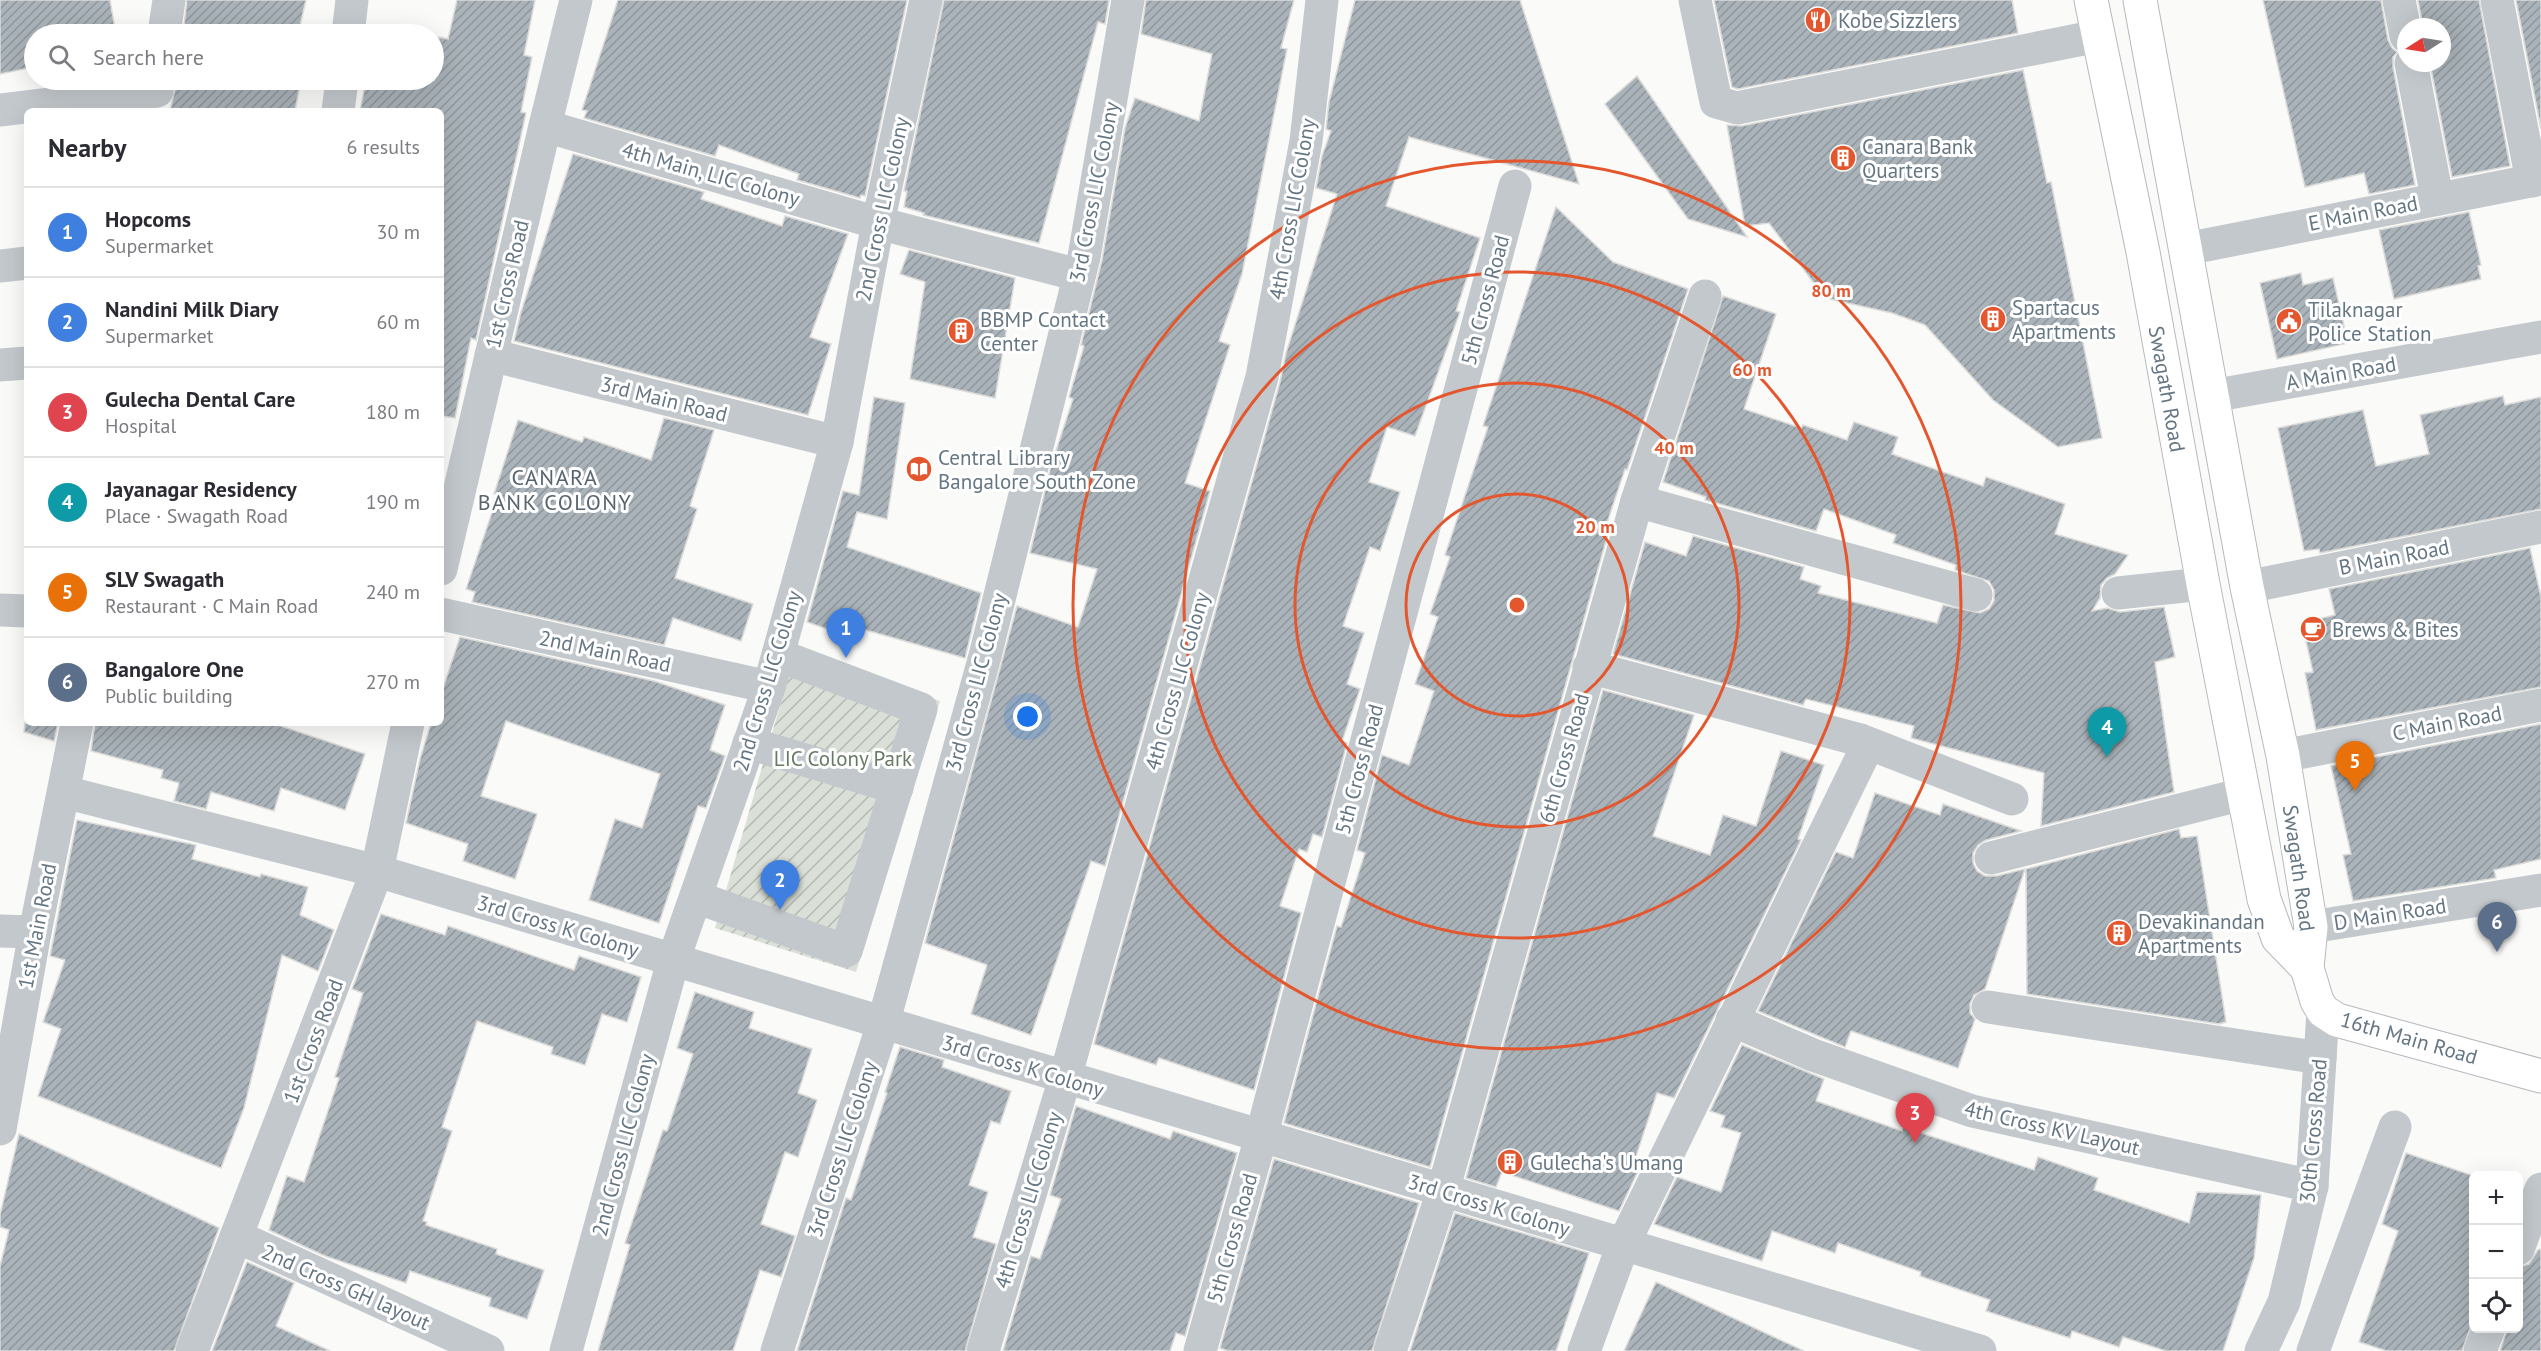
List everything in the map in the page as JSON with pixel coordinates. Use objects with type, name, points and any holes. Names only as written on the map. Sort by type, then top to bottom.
[{"type":"main road","name":"Swagath Road","points":[[2091,0],[2143,252],[2203,584],[2264,899],[2278,938],[2307,968]]},
{"type":"main road","name":"Swagath Road","points":[[2140,0],[2247,587],[2283,756],[2311,927],[2307,968]]},
{"type":"main road","name":"16th Main Road","points":[[2307,968],[2317,1001],[2323,1011],[2337,1020],[2541,1076]]},
{"type":"street","points":[[165,24],[169,0]]},
{"type":"street","points":[[349,24],[352,0]]},
{"type":"street","name":"1st Cross Road","points":[[444,556],[544,126],[576,0]]},
{"type":"street","name":"2nd Cross LIC Colony","points":[[566,1351],[673,961],[769,687],[837,442],[878,223],[926,0]]},
{"type":"street","name":"3rd Cross LIC Colony","points":[[777,1351],[883,1024],[985,656],[1079,275],[1128,0]]},
{"type":"street","name":"4th Cross LIC Colony","points":[[983,1351],[1065,1078],[1262,377],[1306,141],[1322,0]]},
{"type":"street","points":[[1695,0],[1716,102],[1737,108],[2098,36]]},
{"type":"street","points":[[2399,0],[2402,18]]},
{"type":"street","points":[[2497,0],[2536,180]]},
{"type":"street","points":[[2413,72],[2438,197]]},
{"type":"street","points":[[338,108],[341,90]]},
{"type":"street","points":[[0,110],[156,94]]},
{"type":"street","name":"4th Main, LIC Colony","points":[[544,126],[878,223],[1079,275]]},
{"type":"street","name":"E Main Road","points":[[2186,249],[2438,197],[2536,180]]},
{"type":"street","name":"5th Cross Road","points":[[1200,1351],[1261,1137],[1515,186]]},
{"type":"street","points":[[0,266],[24,263]]},
{"type":"street","name":"6th Cross Road","points":[[1390,1351],[1443,1191],[1636,501],[1705,296]]},
{"type":"street","name":"A Main Road","points":[[2212,396],[2541,337]]},
{"type":"street","name":"3rd Main Road","points":[[490,355],[837,442]]},
{"type":"street","points":[[0,365],[24,363]]},
{"type":"street","points":[[1636,501],[1976,595]]},
{"type":"street","name":"B Main Road","points":[[2247,587],[2541,527]]},
{"type":"street","points":[[2118,593],[2203,584]]},
{"type":"street","points":[[0,610],[24,611]]},
{"type":"street","name":"2nd Main Road","points":[[444,615],[769,687]]},
{"type":"street","points":[[696,897],[846,951],[921,709],[778,655]]},
{"type":"street","points":[[1589,668],[1860,740],[2012,799]]},
{"type":"street","name":"C Main Road","points":[[2283,756],[2541,705]]},
{"type":"street","name":"1st Main Road","points":[[0,1129],[4,1075],[76,726]]},
{"type":"street","name":"1st Cross Road","points":[[192,1351],[238,1237],[377,871],[407,726]]},
{"type":"street","points":[[1584,1351],[1623,1245],[1865,751],[1865,746],[1860,740]]},
{"type":"street","points":[[749,743],[897,788]]},
{"type":"street","name":"3rd Cross K Colony","points":[[64,792],[377,871],[1623,1245],[1913,1342],[1980,1351]]},
{"type":"street","points":[[1991,858],[2243,794]]},
{"type":"street","points":[[885,825],[933,840]]},
{"type":"street","name":"D Main Road","points":[[2311,927],[2541,890]]},
{"type":"street","points":[[0,931],[35,932]]},
{"type":"street","points":[[1988,1006],[2320,1058]]},
{"type":"street","name":"30th Cross Road","points":[[2261,1351],[2284,1302],[2312,1186],[2323,1011]]},
{"type":"street","name":"4th Cross KV Layout","points":[[1732,1020],[1813,1055],[1972,1112],[2312,1186]]},
{"type":"street","points":[[2313,1351],[2395,1127]]},
{"type":"street","points":[[2523,1236],[2541,1190]]},
{"type":"street","name":"2nd Cross GH layout","points":[[238,1237],[488,1351]]},
{"type":"street","points":[[2480,1351],[2487,1333]]},
{"type":"green space","name":"LIC Colony Park","points":[[794,658],[940,701],[856,972],[715,928]]},
{"type":"building","points":[[0,0],[110,0],[114,24],[24,24],[24,69],[0,74]]},
{"type":"building","points":[[187,0],[306,0],[300,24],[184,24]]},
{"type":"building","points":[[457,0],[535,0],[524,55],[532,57],[521,112],[526,113],[476,340],[471,338],[455,418],[444,416],[444,108],[361,108],[364,90],[444,90],[444,38],[448,39]]},
{"type":"building","points":[[618,0],[907,0],[865,196],[861,195],[860,198],[797,180],[799,174],[719,145],[715,156],[584,118],[587,111],[582,110]]},
{"type":"building","points":[[944,0],[1109,0],[1105,24],[1098,22],[1039,243],[923,215],[924,213],[904,207],[907,191],[904,191]]},
{"type":"building","points":[[1146,0],[1294,0],[1281,48],[1287,49],[1242,274],[1219,341],[1230,345],[1185,483],[1210,491],[1105,866],[1091,861],[1031,1035],[971,1014],[987,965],[925,943],[1017,606],[1078,627],[1097,569],[1030,553],[1051,466],[1073,399],[1069,397],[1084,346],[1081,345],[1102,260],[1125,128],[1135,98],[1199,121],[1212,54],[1141,34]]},
{"type":"building","points":[[1355,0],[1520,0],[1579,184],[1409,137],[1386,206],[1480,238],[1456,311],[1460,312],[1415,436],[1387,427],[1369,482],[1400,492],[1380,551],[1370,547],[1343,626],[1364,633],[1347,684],[1360,689],[1342,741],[1347,743],[1322,837],[1313,834],[1307,852],[1299,849],[1280,906],[1301,913],[1254,1090],[1159,1058],[1156,1065],[1094,1044],[1280,382],[1286,353],[1337,194],[1316,188],[1322,156],[1331,131],[1326,129],[1329,102]]},
{"type":"building","points":[[1714,0],[2012,0],[2018,33],[1738,89],[1732,87]]},
{"type":"building","points":[[2263,0],[2381,0],[2388,40],[2397,52],[2393,57],[2393,67],[2415,185],[2369,194],[2364,173],[2305,187]]},
{"type":"building","points":[[2418,0],[2479,0],[2510,166],[2452,177],[2432,72],[2451,72],[2451,18],[2421,18]]},
{"type":"building","points":[[2516,0],[2541,0],[2541,129]]},
{"type":"building","points":[[2023,70],[2047,183],[2051,182],[2102,438],[2058,447],[1993,400],[1925,325],[1892,313],[1825,298],[1769,223],[1745,226],[1727,125],[1741,126]]},
{"type":"building","points":[[1637,76],[1747,237],[1688,219],[1605,104]]},
{"type":"building","points":[[175,90],[299,90],[296,108],[171,108]]},
{"type":"building","points":[[573,154],[704,192],[701,199],[782,226],[785,216],[848,234],[810,337],[831,344],[808,415],[514,341],[521,312]]},
{"type":"building","points":[[1556,207],[1613,262],[1688,289],[1605,529],[1609,530],[1430,1167],[1284,1123],[1337,926],[1341,927],[1365,853],[1357,850],[1382,755],[1409,765],[1434,691],[1415,684],[1438,617],[1430,614],[1450,557],[1445,555],[1488,427],[1483,426]]},
{"type":"building","points":[[2469,212],[2481,265],[2478,266],[2481,279],[2394,299],[2379,230]]},
{"type":"building","name":"BBMP Contact Center","points":[[909,250],[1015,278],[995,398],[910,379],[925,282],[900,274]]},
{"type":"building","points":[[2301,273],[2303,285],[2333,278],[2348,343],[2277,359],[2260,283]]},
{"type":"building","points":[[1723,296],[1776,314],[1744,409],[1847,440],[1854,422],[1898,437],[1892,454],[1983,486],[1986,477],[2065,504],[2055,534],[2128,555],[2115,574],[2101,585],[2100,598],[2092,611],[2107,608],[2120,612],[2164,607],[2175,657],[2155,662],[2174,792],[2041,826],[2044,773],[1911,738],[1914,726],[1806,699],[1803,705],[1613,654],[1645,542],[1686,556],[1693,536],[1804,567],[1800,579],[1821,586],[1818,593],[1937,623],[1943,605],[1980,613],[1989,609],[1994,601],[1994,590],[1989,581],[1955,570],[1956,565],[1893,543],[1896,535],[1824,509],[1816,531],[1705,500],[1706,497],[1663,482]]},
{"type":"building","points":[[2503,396],[2505,405],[2541,397],[2541,509],[2320,553],[2319,549],[2304,551],[2278,428],[2363,410],[2376,466],[2429,454],[2420,415]]},
{"type":"building","points":[[874,397],[905,403],[887,519],[857,512],[847,547],[981,593],[965,658],[851,626],[847,636],[807,622],[843,491],[859,495]]},
{"type":"building","points":[[664,418],[714,430],[690,506],[697,509],[675,578],[753,604],[741,641],[673,618],[664,645],[472,602],[475,592],[466,589],[498,495],[494,494],[518,420],[582,442],[584,437],[651,460]]},
{"type":"building","points":[[2530,548],[2541,597],[2541,687],[2316,730],[2305,673],[2313,672],[2302,623],[2335,615],[2329,589]]},
{"type":"building","points":[[460,637],[654,681],[725,705],[710,750],[725,756],[706,808],[698,806],[659,923],[589,900],[615,819],[642,828],[660,774],[506,721],[481,796],[537,814],[515,879],[463,861],[468,844],[406,823],[420,759],[430,726],[444,726],[444,685]]},
{"type":"building","points":[[1603,690],[1694,715],[1653,836],[1710,855],[1723,815],[1756,826],[1781,751],[1824,765],[1798,839],[1801,840],[1674,1098],[1657,1093],[1635,1159],[1636,1163],[1641,1165],[1619,1211],[1502,1172],[1496,1187],[1466,1178]]},
{"type":"building","points":[[2541,724],[2541,859],[2494,870],[2496,878],[2353,901],[2343,855],[2351,854],[2331,766]]},
{"type":"building","points":[[25,726],[57,726],[54,741],[24,732]]},
{"type":"building","points":[[95,726],[281,726],[365,754],[345,810],[281,788],[274,811],[211,792],[206,809],[174,801],[179,783],[161,778],[163,770],[91,751]]},
{"type":"building","points":[[1875,793],[1940,815],[1943,804],[2021,831],[1986,840],[1978,845],[1973,853],[1973,863],[1977,871],[1985,876],[1996,876],[2025,869],[1985,989],[1974,995],[1970,1004],[1970,1013],[1975,1019],[1958,1068],[1851,1031],[1845,1047],[1758,1011],[1836,852],[1853,858]]},
{"type":"building","points":[[77,820],[196,845],[192,859],[308,887],[300,915],[334,930],[318,971],[282,955],[244,1108],[221,1168],[38,1096],[61,1029],[43,1022],[65,960],[50,956]]},
{"type":"building","name":"Devakinandan Apartments","points":[[2179,829],[2181,838],[2197,836],[2226,1022],[2219,1024],[2027,994],[2026,869]]},
{"type":"building","points":[[381,914],[445,935],[448,926],[574,970],[579,956],[641,977],[627,1022],[602,1014],[585,1065],[551,1054],[553,1047],[477,1021],[442,1127],[452,1131],[423,1221],[427,1222],[426,1225],[497,1249],[496,1254],[544,1270],[527,1319],[489,1306],[491,1298],[410,1271],[406,1283],[325,1256],[269,1230],[287,1176],[304,1182],[339,1078],[335,1077],[363,993],[352,989]]},
{"type":"building","points":[[695,992],[754,1012],[749,1028],[812,1049],[798,1093],[817,1100],[798,1157],[785,1152],[761,1224],[795,1236],[781,1277],[760,1270],[733,1351],[598,1351],[630,1245],[625,1243],[663,1130],[667,1131],[693,1054],[677,1048]]},
{"type":"building","points":[[1742,1045],[1824,1079],[1816,1101],[1902,1131],[1903,1127],[2034,1170],[2038,1157],[2098,1178],[2094,1190],[2189,1223],[2197,1192],[2261,1195],[2254,1258],[2223,1351],[2166,1351],[2123,1337],[2119,1347],[2072,1331],[2070,1338],[1986,1311],[1990,1300],[1920,1276],[1921,1272],[1838,1243],[1835,1253],[1772,1231],[1762,1261],[1654,1224],[1677,1177],[1721,1192],[1741,1133],[1721,1127],[1725,1116],[1710,1111]]},
{"type":"building","points":[[900,1047],[944,1060],[942,1067],[1011,1091],[1000,1124],[991,1121],[969,1185],[988,1192],[973,1237],[996,1244],[965,1351],[797,1351],[846,1198],[851,1200]]},
{"type":"building","points":[[1076,1106],[1170,1139],[1173,1131],[1237,1153],[1185,1336],[1176,1333],[1170,1351],[1003,1351],[1031,1256],[1040,1259],[1061,1199],[1050,1195]]},
{"type":"building","points":[[19,1134],[219,1228],[174,1351],[0,1351],[0,1266],[9,1230],[0,1227],[0,1215]]},
{"type":"building","points":[[2406,1153],[2469,1174],[2469,1332],[2462,1351],[2387,1351],[2359,1342],[2398,1231],[2382,1224]]},
{"type":"building","points":[[1274,1159],[1419,1203],[1372,1351],[1228,1351],[1220,1348]]},
{"type":"building","points":[[1455,1213],[1589,1253],[1556,1351],[1410,1351]]},
{"type":"building","points":[[2541,1249],[2541,1351],[2500,1351],[2506,1333],[2523,1333],[2523,1266],[2529,1264]]},
{"type":"building","points":[[247,1262],[294,1283],[276,1326],[330,1351],[212,1351]]},
{"type":"building","points":[[1656,1282],[1804,1351],[1624,1351]]},
{"type":"place","name":"Kobe Sizzlers","points":[[1818,20]]},
{"type":"place","name":"Canara Bank Quarters","points":[[1843,158]]},
{"type":"place","name":"Spartacus Apartments","points":[[1993,319]]},
{"type":"place","name":"Tilaknagar Police Station","points":[[2289,321]]},
{"type":"place","name":"BBMP Contact Center","points":[[961,331]]},
{"type":"place","name":"Central Library Bangalore South Zone","points":[[919,469]]},
{"type":"place","name":"Brews & Bites","points":[[2313,629]]},
{"type":"place","name":"Hopcoms","points":[[846,658]]},
{"type":"place","name":"Jayanagar Residency","points":[[2107,757]]},
{"type":"place","name":"SLV Swagath","points":[[2355,791]]},
{"type":"place","name":"Nandini Milk Diary","points":[[780,910]]},
{"type":"place","name":"Devakinandan Apartments","points":[[2119,933]]},
{"type":"place","name":"Bangalore One","points":[[2497,952]]},
{"type":"place","name":"Gulecha Dental Care","points":[[1915,1143]]},
{"type":"place","name":"Gulecha's Umang","points":[[1510,1162]]},
{"type":"district","name":"CANARA BANK COLONY","points":[[555,490]]}]
